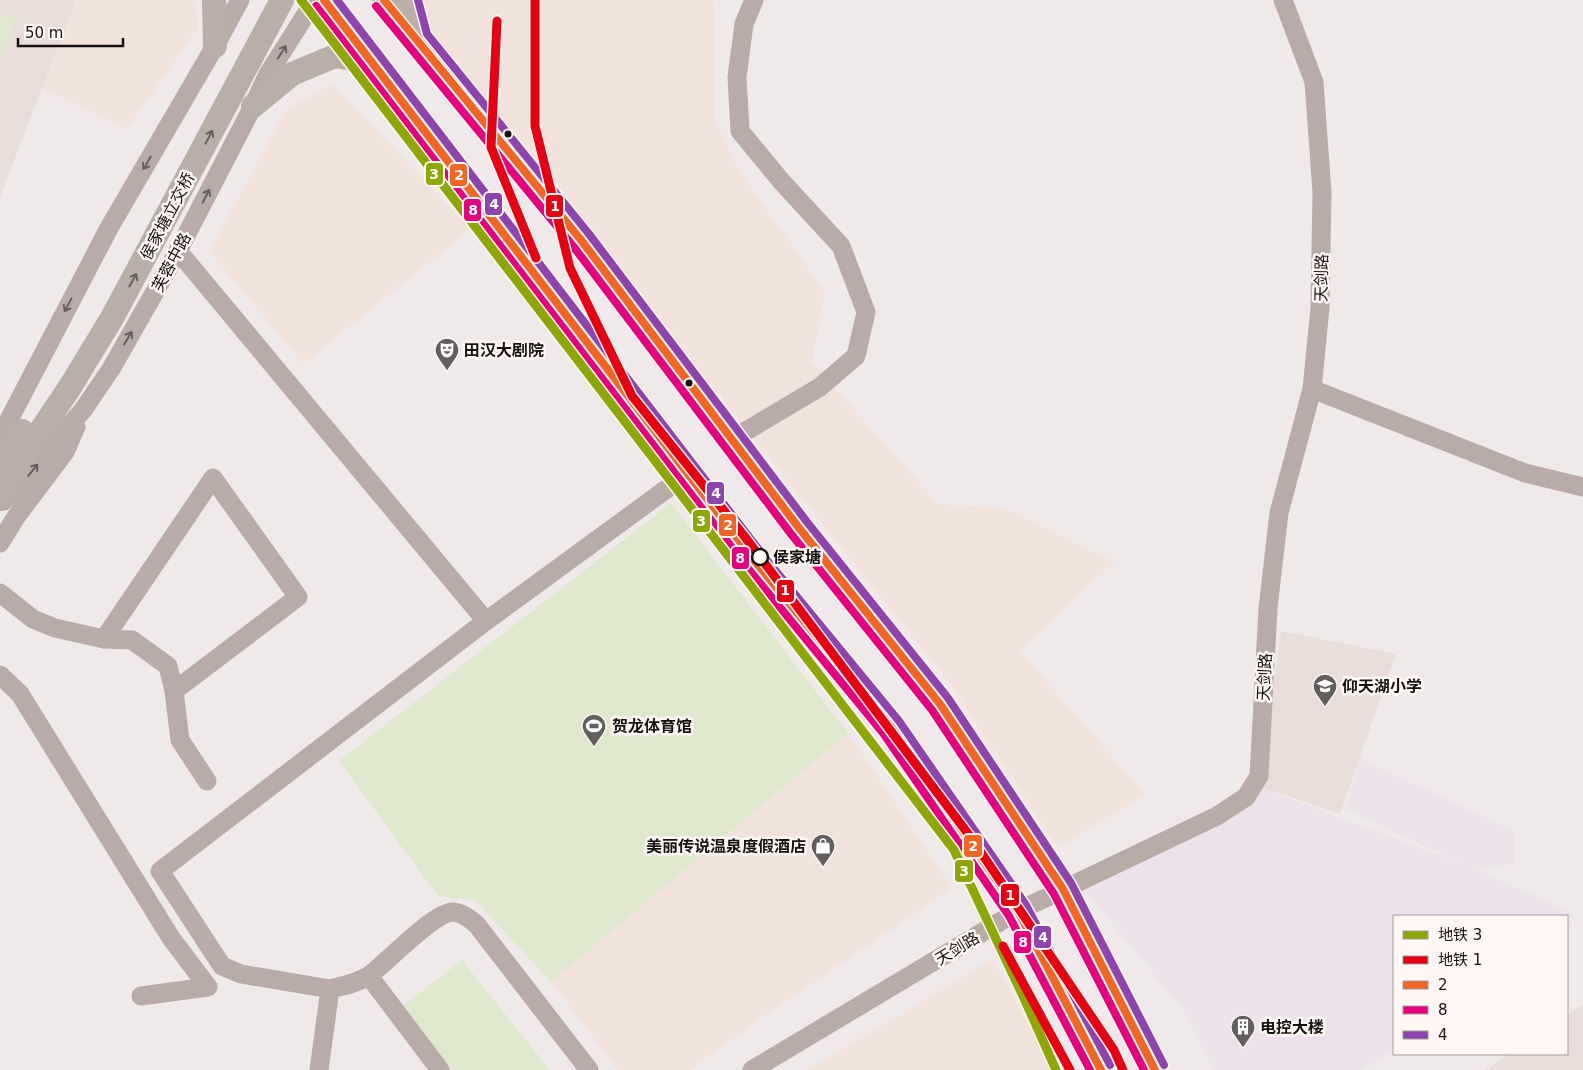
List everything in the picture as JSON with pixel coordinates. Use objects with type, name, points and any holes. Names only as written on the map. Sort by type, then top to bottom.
[{"type":"main road","points":[[214,0],[215,46]]},
{"type":"main road","name":"侯家塘立交桥","points":[[37,422],[58,378],[98,312],[264,0]]},
{"type":"main road","name":"侯家塘立交桥","points":[[37,422],[93,351],[282,0]]},
{"type":"main road","points":[[324,0],[687,474],[758,565],[891,727],[1018,911],[1101,1070]]},
{"type":"main road","points":[[384,0],[418,39],[581,240],[799,528],[940,704],[1063,888],[1155,1070]]},
{"type":"main road","points":[[408,0],[418,39]]},
{"type":"main road","points":[[253,106],[292,74],[336,56],[371,62]]},
{"type":"main road","points":[[0,462],[37,422]]},
{"type":"main road","points":[[0,499],[19,463],[37,422]]},
{"type":"street","points":[[0,437],[109,228],[240,0]]},
{"type":"street","name":"芙蓉中路","points":[[0,505],[29,476],[83,410],[111,368],[178,251],[268,74],[315,0]]},
{"type":"street","points":[[731,440],[820,387],[856,356],[866,312],[841,246],[782,182],[740,131],[737,77],[744,24],[754,0]]},
{"type":"street","name":"天剑路","points":[[752,1070],[1018,911],[1217,816],[1246,797],[1259,776],[1268,608],[1279,513],[1312,389],[1320,308],[1322,183],[1314,82],[1283,0]]},
{"type":"street","points":[[178,251],[486,621]]},
{"type":"street","points":[[1312,389],[1525,473],[1583,487]]},
{"type":"street","points":[[0,543],[16,517],[64,452],[83,410]]},
{"type":"street","points":[[589,1070],[477,925],[464,914],[452,912],[440,918],[416,934],[369,976],[348,986],[330,988],[241,974],[222,966],[160,871],[486,621],[687,474]]},
{"type":"street","points":[[104,639],[213,478],[298,597],[174,691]]},
{"type":"street","points":[[0,594],[33,619],[55,628],[104,639],[132,640],[168,666],[174,691],[180,740],[207,781]]},
{"type":"street","points":[[0,675],[20,694],[171,938],[208,987],[141,996]]},
{"type":"street","points":[[369,976],[440,1070]]},
{"type":"street","points":[[320,1070],[330,988]]},
{"type":"shaded area","points":[[0,0],[76,0],[0,197]]},
{"type":"shaded area","points":[[76,0],[195,0],[198,28],[127,129],[42,88]]},
{"type":"shaded area","points":[[423,0],[713,0],[715,119],[740,172],[825,292],[812,362],[938,504],[1005,508],[1114,562],[1020,651],[1145,794],[1058,848],[952,686],[424,26]]},
{"type":"shaded area","points":[[331,83],[471,229],[303,364],[209,251],[286,111]]},
{"type":"shaded area","name":"仰天湖小学","points":[[1281,631],[1396,654],[1340,814],[1261,787]]},
{"type":"shaded area","points":[[848,733],[953,888],[787,1000],[689,1070],[618,1070],[551,982]]},
{"type":"shaded area","points":[[1360,759],[1515,831],[1514,864],[1476,869],[1574,914],[1568,933],[1568,915],[1393,915],[1393,1052],[1361,1070],[1214,1070],[1183,1010],[1082,887],[1260,787],[1465,865],[1346,809]]},
{"type":"shaded area","points":[[993,959],[1053,1070],[807,1070],[877,1029]]},
{"type":"shaded area","points":[[1583,1005],[1583,1070],[1485,1070],[1507,1055],[1568,1055],[1568,1014]]},
{"type":"green space","points":[[0,13],[16,19],[0,58]]},
{"type":"green space","name":"贺龙体育馆","points":[[671,503],[848,733],[551,982],[475,900],[438,896],[339,761]]},
{"type":"green space","points":[[462,960],[550,1070],[452,1070],[402,1007]]},
{"type":"metro line","name":"3","points":[[301,0],[954,850],[1056,1070]]},
{"type":"metro line","name":"1","points":[[535,0],[535,126],[570,268],[632,396],[745,537],[972,839],[1114,1050],[1123,1070]]},
{"type":"metro line","name":"1","points":[[497,21],[491,147],[536,258]]},
{"type":"metro line","name":"1","points":[[1003,946],[1070,1070]]},
{"type":"transit line","name":"2","points":[[324,0],[758,565],[891,727],[1018,911],[1101,1070]]},
{"type":"transit line","name":"4","points":[[337,0],[766,559],[899,721],[1026,905],[1110,1065]]},
{"type":"transit line","name":"2","points":[[384,0],[581,240],[799,528],[940,704],[1063,889],[1155,1070]]},
{"type":"transit line","name":"4","points":[[418,0],[427,34],[589,234],[807,522],[948,698],[1071,883],[1164,1065]]},
{"type":"transit line","name":"8","points":[[316,6],[750,571],[883,733],[1009,916],[1090,1070]]},
{"type":"transit line","name":"8","points":[[376,6],[573,246],[791,534],[932,710],[1054,894],[1144,1070]]},
{"type":"place","name":"田汉大剧院","points":[[447,371]]},
{"type":"place","name":"侯家塘","points":[[760,557]]},
{"type":"place","name":"仰天湖小学","points":[[1325,707]]},
{"type":"place","name":"贺龙体育馆","points":[[594,747]]},
{"type":"place","name":"美丽传说温泉度假酒店","points":[[823,867]]},
{"type":"place","name":"电控大楼","points":[[1243,1048]]}]
